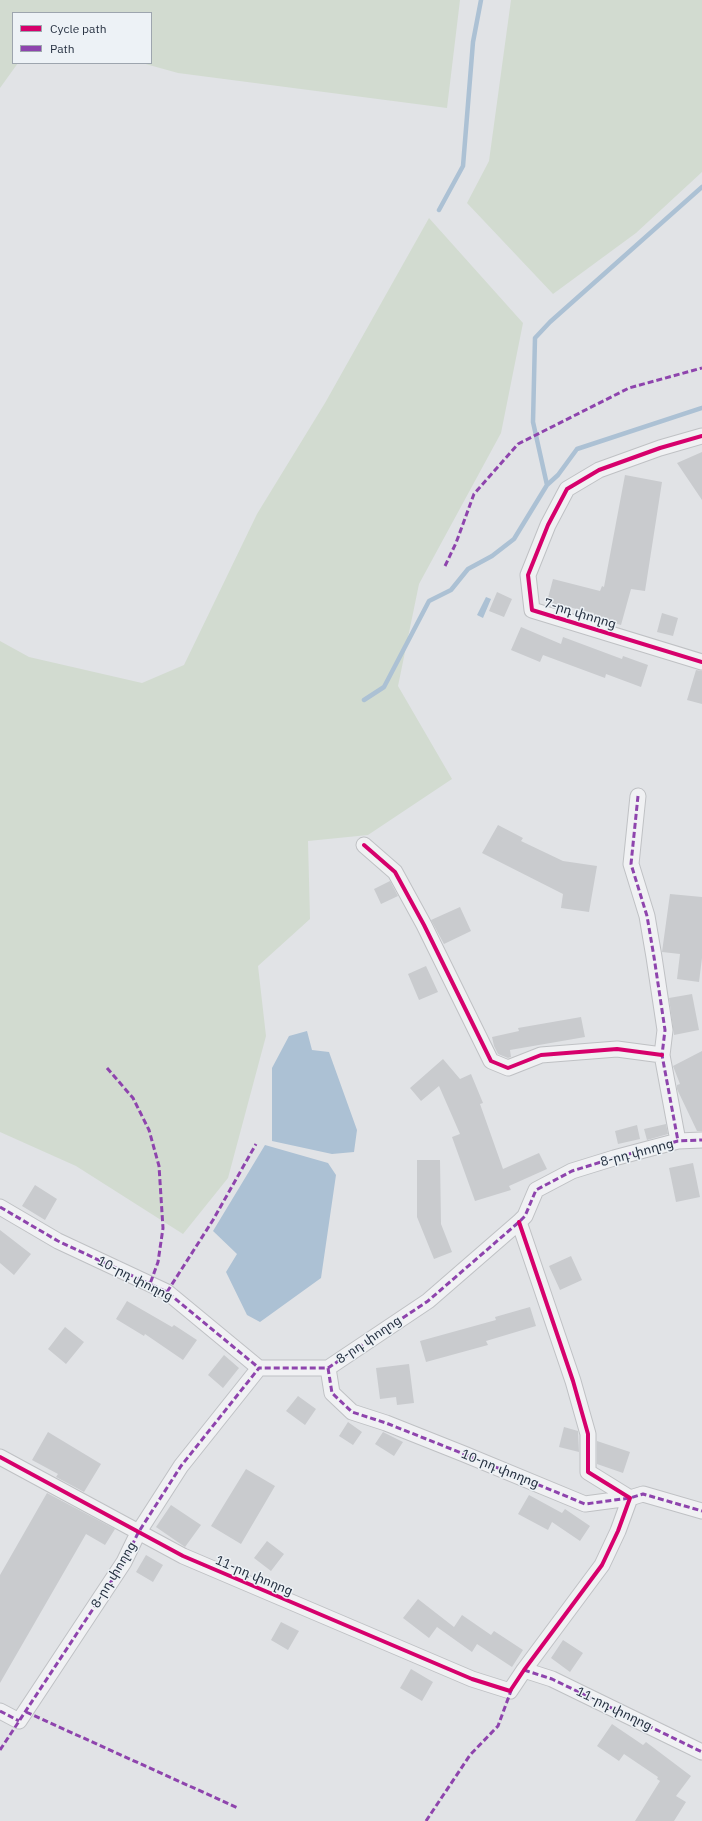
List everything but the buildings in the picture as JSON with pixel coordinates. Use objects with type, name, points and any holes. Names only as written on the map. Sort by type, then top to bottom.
[{"type":"street","name":"7-րդ փողոց","points":[[702,436],[660,448],[599,470],[568,489],[548,525],[528,576],[532,610],[702,662]]},
{"type":"street","points":[[638,796],[631,864],[647,916],[654,957],[665,1030],[662,1056],[678,1142]]},
{"type":"street","points":[[364,845],[395,872],[424,925],[491,1061],[508,1068],[541,1055],[617,1049],[662,1056]]},
{"type":"street","name":"8-րդ փողոց","points":[[0,1711],[19,1721],[124,1562],[138,1533],[181,1466],[259,1368],[328,1368],[428,1301],[525,1216],[536,1190],[572,1171],[614,1158],[678,1142],[702,1140]]},
{"type":"street","name":"10-րդ փողոց","points":[[0,1207],[58,1241],[167,1292],[259,1368]]},
{"type":"street","points":[[519,1222],[573,1381],[588,1434],[588,1472],[630,1498],[618,1531],[602,1565],[524,1670]]},
{"type":"street","name":"10-րդ փողոց","points":[[328,1368],[332,1393],[352,1412],[386,1423],[585,1504],[630,1498],[642,1494],[702,1511]]},
{"type":"street","name":"11-րդ փողոց","points":[[0,1457],[190,1560],[472,1679],[510,1691],[524,1670],[552,1679],[702,1752]]},
{"type":"shaded area","points":[[0,0],[460,0],[447,108],[178,73],[146,64],[152,64],[152,12],[12,12],[12,64],[17,64],[0,88]]},
{"type":"shaded area","points":[[511,0],[702,0],[702,172],[636,233],[553,294],[467,203],[489,161]]},
{"type":"shaded area","points":[[429,218],[523,323],[501,433],[419,584],[398,686],[452,779],[368,835],[308,841],[310,919],[258,966],[266,1036],[228,1178],[183,1234],[76,1166],[0,1132],[0,641],[29,657],[142,683],[184,665],[257,514],[325,403]]},
{"type":"water","points":[[486,597],[491,599],[483,618],[477,615]]},
{"type":"water","points":[[307,1031],[312,1050],[329,1052],[357,1130],[354,1152],[332,1154],[272,1141],[272,1068],[289,1036]]},
{"type":"water","points":[[265,1145],[328,1163],[336,1175],[321,1278],[260,1322],[247,1315],[226,1272],[237,1254],[213,1231]]},
{"type":"waterway","points":[[439,210],[463,166],[473,42],[481,0]]},
{"type":"waterway","points":[[547,485],[533,422],[535,338],[550,322],[702,187]]},
{"type":"waterway","points":[[364,700],[384,687],[429,601],[451,590],[468,569],[492,556],[514,539],[547,485],[558,475],[577,449],[702,408]]},
{"type":"marked path","points":[[445,566],[456,543],[474,494],[518,444],[629,388],[702,368]]},
{"type":"marked path","points":[[638,796],[631,864],[647,916],[654,957],[665,1030],[662,1055],[678,1141]]},
{"type":"marked path","points":[[107,1068],[133,1098],[149,1130],[159,1166],[163,1228],[158,1262],[150,1284]]},
{"type":"marked path","points":[[0,1750],[124,1562],[138,1533],[181,1466],[259,1368],[328,1368],[428,1301],[525,1216],[536,1190],[572,1171],[678,1141],[702,1140]]},
{"type":"marked path","points":[[167,1292],[213,1220],[256,1144]]},
{"type":"marked path","points":[[0,1207],[58,1241],[167,1292],[259,1368]]},
{"type":"marked path","points":[[328,1368],[332,1393],[352,1412],[386,1423],[585,1504],[630,1498],[643,1494],[702,1511]]},
{"type":"marked path","points":[[524,1670],[552,1679],[702,1752]]},
{"type":"marked path","points":[[426,1821],[470,1755],[498,1726],[512,1688]]},
{"type":"marked path","points":[[0,1711],[19,1721]]},
{"type":"marked path","points":[[26,1712],[238,1808]]},
{"type":"cycle path","points":[[702,436],[660,448],[599,470],[567,489],[548,525],[528,575],[532,610],[702,662]]},
{"type":"cycle path","points":[[364,845],[395,872],[424,925],[491,1061],[508,1068],[541,1055],[617,1049],[662,1055]]},
{"type":"cycle path","points":[[0,1457],[183,1556],[472,1679],[510,1691],[602,1565],[618,1531],[630,1498],[588,1472],[588,1434],[573,1381],[519,1222]]}]
